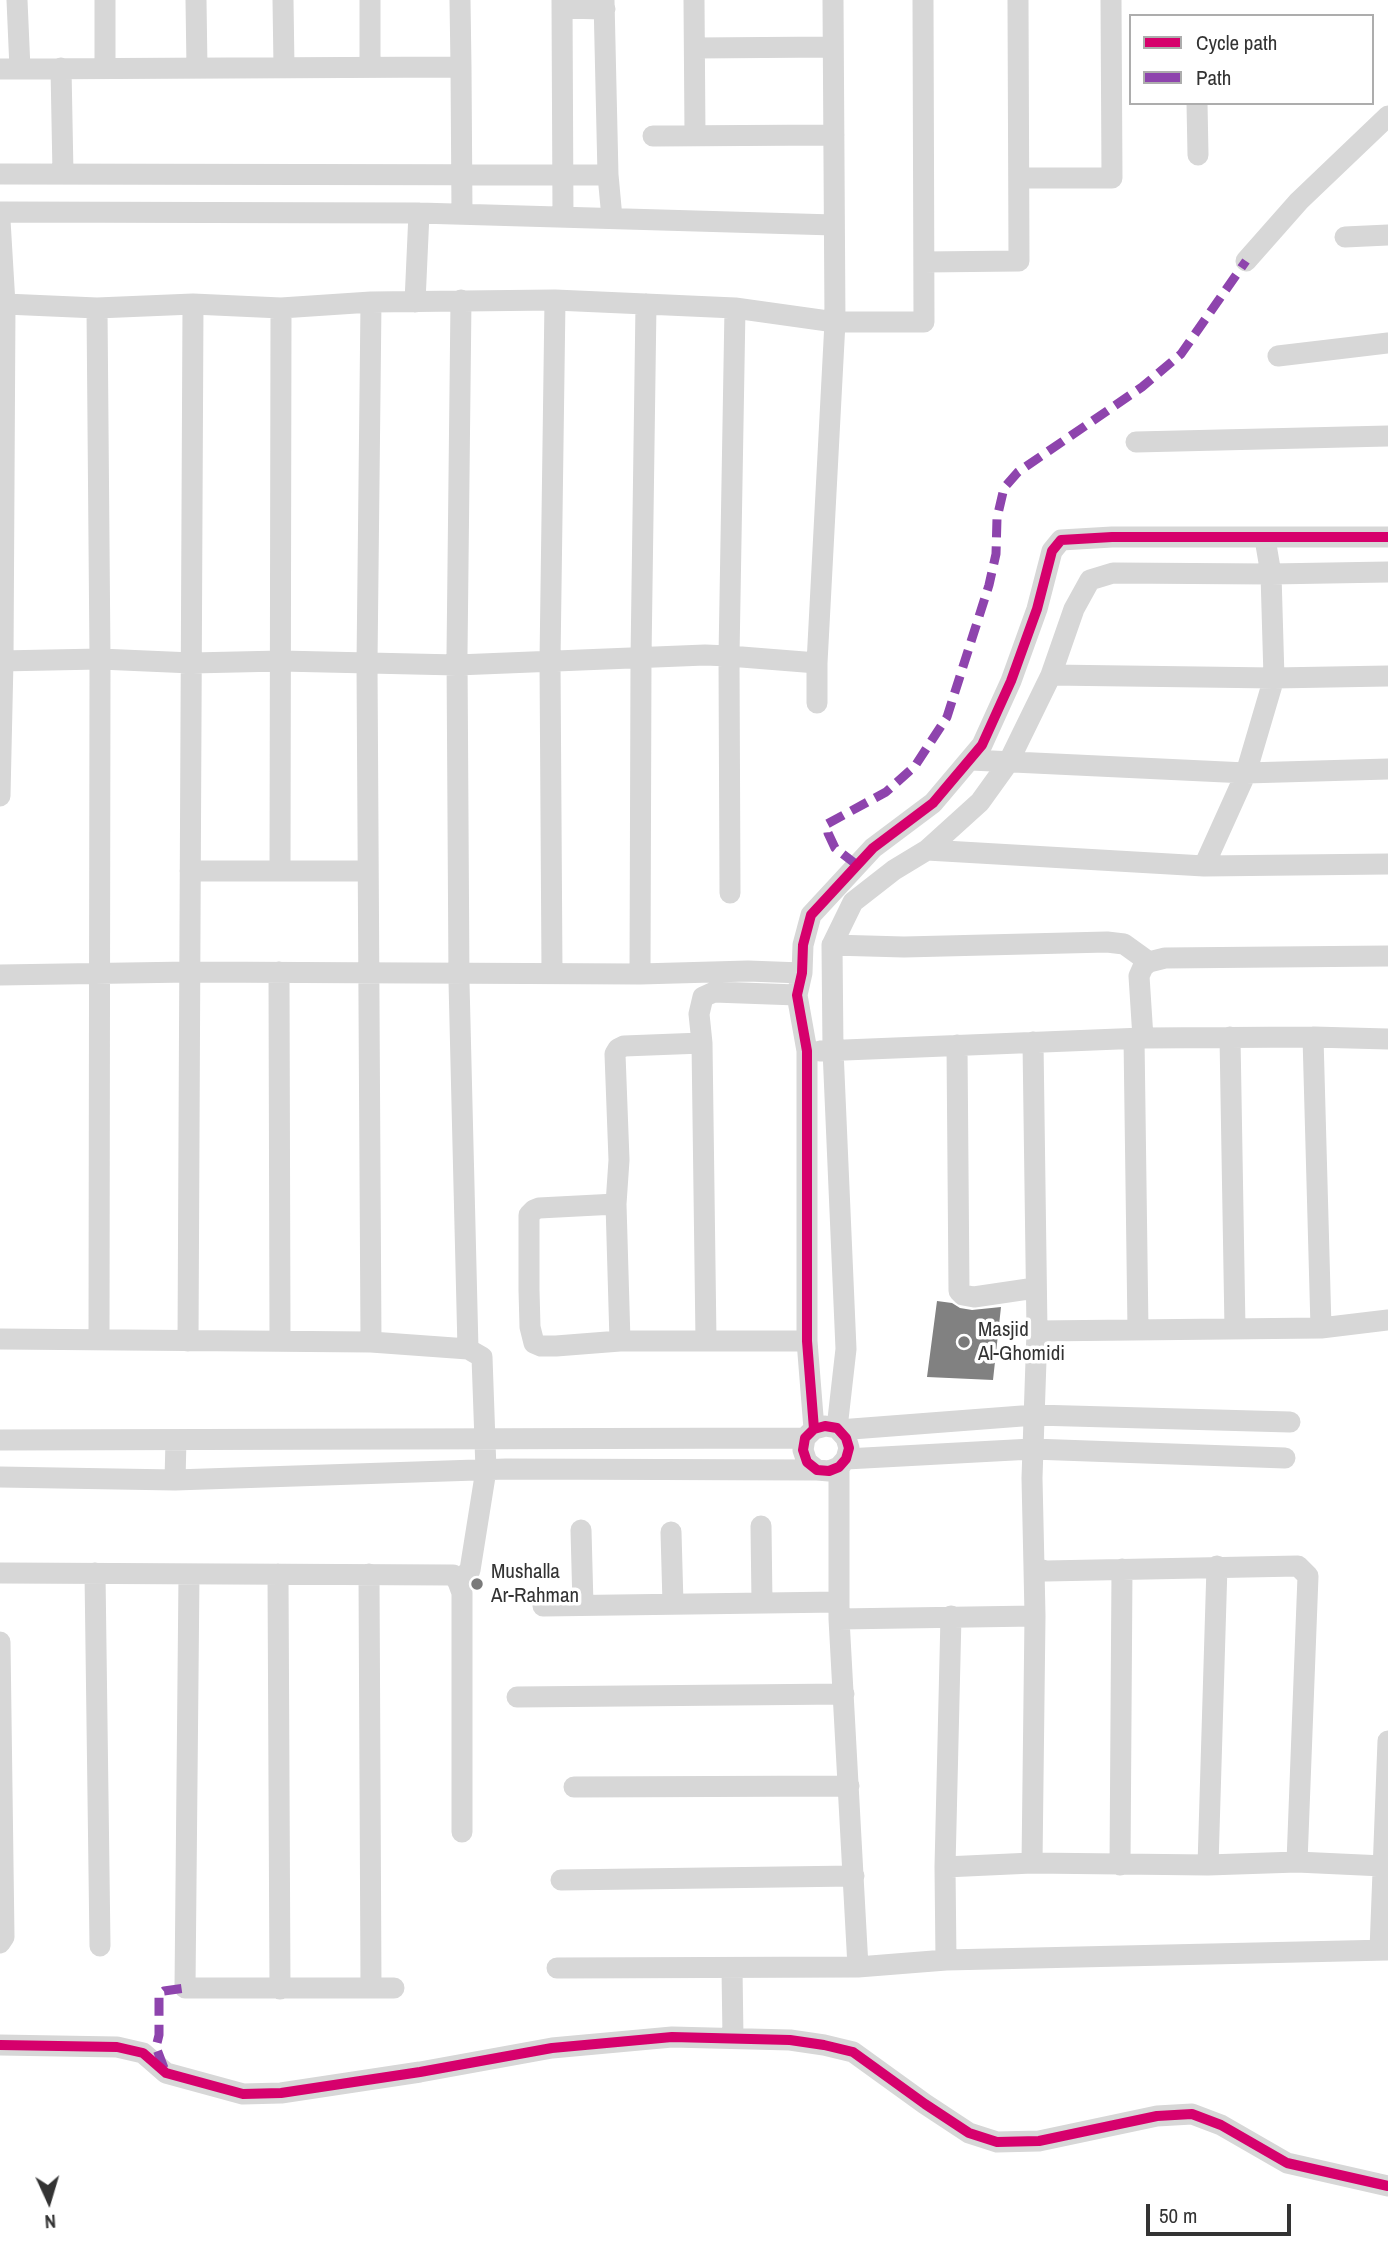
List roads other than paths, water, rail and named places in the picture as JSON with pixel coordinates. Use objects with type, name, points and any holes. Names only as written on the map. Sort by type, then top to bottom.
[{"type":"street","points":[[17,0],[10,69],[461,66]]},
{"type":"street","points":[[104,68],[105,0]]},
{"type":"street","points":[[196,0],[197,68]]},
{"type":"street","points":[[283,0],[284,67]]},
{"type":"street","points":[[370,0],[370,67]]},
{"type":"street","points":[[460,0],[462,214]]},
{"type":"street","points":[[694,0],[695,135]]},
{"type":"street","points":[[817,703],[835,322],[833,0]]},
{"type":"street","points":[[5,304],[97,308],[193,304],[281,308],[371,302],[555,300],[735,308],[835,322],[925,322],[923,0]]},
{"type":"street","points":[[925,262],[1019,261],[1018,0]]},
{"type":"street","points":[[1019,178],[1112,178],[1121,82],[1111,0]]},
{"type":"street","points":[[563,216],[562,4],[604,4],[608,175],[612,218]]},
{"type":"street","points":[[695,48],[833,47]]},
{"type":"street","points":[[61,68],[63,174]]},
{"type":"street","points":[[1197,105],[1198,155]]},
{"type":"street","points":[[1246,261],[1299,201],[1388,116]]},
{"type":"street","points":[[653,136],[834,135]]},
{"type":"street","points":[[182,174],[182,211]]},
{"type":"street","points":[[608,175],[0,175],[7,190],[7,198],[0,212],[419,213],[834,225]]},
{"type":"street","points":[[415,302],[419,213]]},
{"type":"street","points":[[0,220],[5,304],[0,796]]},
{"type":"street","points":[[1345,237],[1388,235]]},
{"type":"street","points":[[461,300],[457,665],[459,972],[468,1349]]},
{"type":"street","points":[[552,973],[550,661],[555,300]]},
{"type":"street","points":[[371,302],[367,663],[371,1342]]},
{"type":"street","points":[[188,1340],[193,304]]},
{"type":"street","points":[[640,974],[646,304]]},
{"type":"street","points":[[97,308],[100,1340]]},
{"type":"street","points":[[280,870],[281,308]]},
{"type":"street","points":[[730,893],[729,656],[735,308]]},
{"type":"street","points":[[1278,356],[1388,343]]},
{"type":"street","points":[[1136,442],[1388,436]]},
{"type":"street","points":[[817,1470],[807,1462],[803,1450],[809,1434],[807,1051],[797,995],[802,973],[803,945],[811,915],[873,848],[933,803],[982,745],[1011,681],[1037,609],[1052,551],[1061,540],[1112,537],[1388,537]]},
{"type":"street","points":[[1204,866],[1246,773],[1274,678],[1271,574],[1265,538]]},
{"type":"street","points":[[858,1967],[839,1610],[843,1463],[849,1448],[846,1438],[838,1429],[846,1349],[833,1050],[832,945],[853,902],[894,870],[927,850],[980,802],[1008,763],[1051,675],[1073,609],[1090,580],[1114,573],[1388,572]]},
{"type":"street","points":[[2,661],[100,659],[192,663],[281,661],[457,665],[705,655],[817,663]]},
{"type":"street","points":[[1051,675],[1274,678],[1388,676]]},
{"type":"street","points":[[971,760],[1246,773],[1388,769]]},
{"type":"street","points":[[927,850],[1204,866],[1388,864]]},
{"type":"street","points":[[190,870],[368,871]]},
{"type":"street","points":[[832,945],[904,947],[1107,942],[1124,944],[1149,962]]},
{"type":"street","points":[[1138,1329],[1138,1038],[1139,976],[1143,967],[1149,962],[1165,958],[1388,956]]},
{"type":"street","points":[[0,975],[189,972],[802,973]]},
{"type":"street","points":[[279,972],[280,1341]]},
{"type":"street","points":[[706,1340],[702,1043],[699,1014],[703,997],[708,994],[797,995]]},
{"type":"street","points":[[1230,1037],[1235,1329]]},
{"type":"street","points":[[1313,1037],[1321,1328]]},
{"type":"street","points":[[807,1051],[1138,1038],[1388,1039]]},
{"type":"street","points":[[1032,1863],[1035,1616],[1032,1449],[1037,1331],[1033,1042]]},
{"type":"street","points":[[620,1341],[616,1204],[619,1160],[615,1055],[618,1049],[624,1046],[702,1043]]},
{"type":"street","points":[[957,1045],[959,1292],[963,1296],[974,1297],[1035,1288]]},
{"type":"street","points":[[616,1204],[539,1208],[529,1215],[530,1327],[534,1343],[556,1346],[620,1341],[807,1341]]},
{"type":"street","points":[[1037,1331],[1321,1328],[1388,1320]]},
{"type":"street","points":[[0,1339],[371,1342],[468,1349],[482,1357],[484,1438],[496,1469],[470,1570],[458,1582]]},
{"type":"street","points":[[1285,1458],[1032,1449],[843,1463],[829,1471],[496,1469],[175,1480],[0,1476],[5,1465],[5,1456],[0,1442],[809,1434],[825,1426],[838,1429],[1035,1415],[1290,1422]]},
{"type":"street","points":[[964,1421],[965,1452]]},
{"type":"street","points":[[175,1480],[176,1440]]},
{"type":"street","points":[[761,1526],[762,1603]]},
{"type":"street","points":[[581,1530],[583,1605]]},
{"type":"street","points":[[671,1532],[673,1604]]},
{"type":"street","points":[[1208,1865],[1217,1566]]},
{"type":"street","points":[[1034,1568],[1046,1571],[1298,1566],[1308,1576],[1297,1863]]},
{"type":"street","points":[[1121,1865],[1122,1569]]},
{"type":"street","points":[[0,1573],[453,1575],[462,1593],[462,1832]]},
{"type":"street","points":[[95,1573],[100,1946]]},
{"type":"street","points":[[189,1574],[185,1989],[394,1988]]},
{"type":"street","points":[[278,1574],[280,1989]]},
{"type":"street","points":[[369,1574],[371,1988]]},
{"type":"street","points":[[544,1605],[762,1603],[951,1616],[1035,1616]]},
{"type":"street","points":[[946,1960],[945,1867],[951,1616]]},
{"type":"street","points":[[0,1642],[4,1937],[0,1943]]},
{"type":"street","points":[[517,1697],[844,1694]]},
{"type":"street","points":[[558,1968],[858,1967],[946,1960],[1384,1950],[1383,1866],[1388,1741]]},
{"type":"street","points":[[574,1787],[849,1786]]},
{"type":"street","points":[[945,1867],[1032,1863],[1297,1863],[1383,1866]]},
{"type":"street","points":[[561,1880],[854,1876]]},
{"type":"street","points":[[732,1969],[733,2038]]},
{"type":"street","points":[[0,2045],[117,2047],[142,2053],[166,2073],[243,2094],[281,2094],[552,2048],[672,2037],[790,2040],[853,2052],[970,2133],[997,2141],[1039,2141],[1157,2116],[1192,2114],[1221,2125],[1287,2163],[1388,2186]]},
{"type":"place","name":"Masjid Al-Ghomidi","points":[[964,1342]]},
{"type":"place","name":"Mushalla Ar-Rahman","points":[[477,1584]]}]
